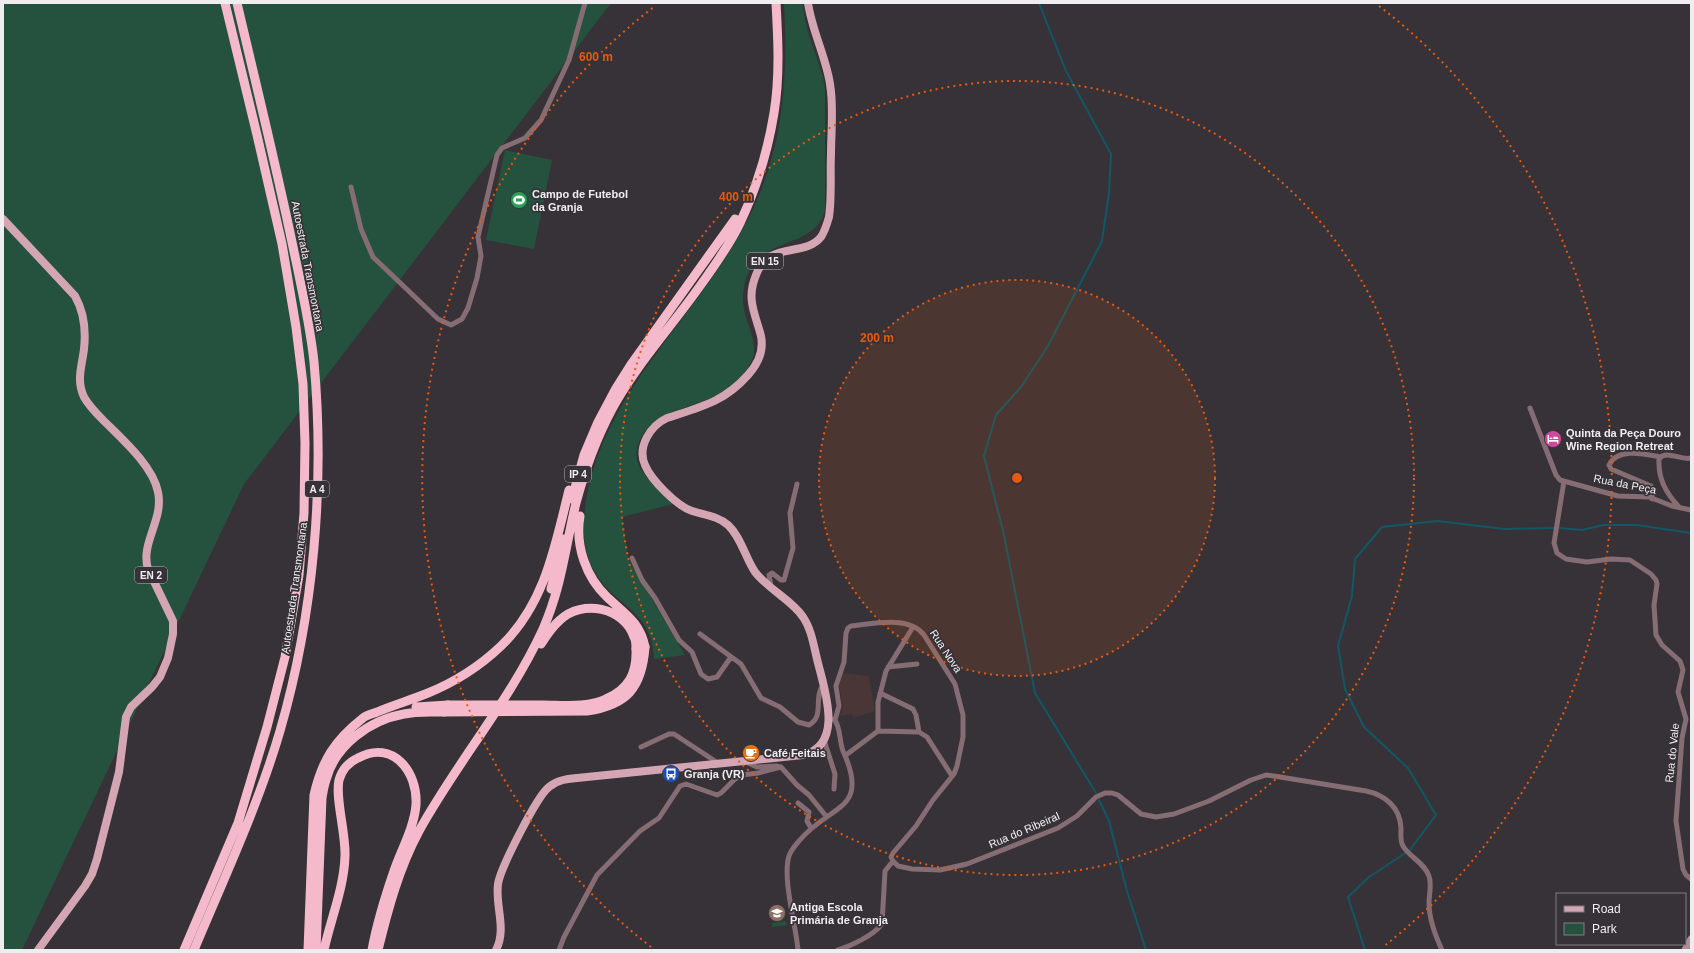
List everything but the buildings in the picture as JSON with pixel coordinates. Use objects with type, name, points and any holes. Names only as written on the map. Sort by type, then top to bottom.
[{"type":"highway","name":"Autoestrada Transmontana","points":[[184,950],[238,823],[267,727],[285,657],[299,575],[304,513],[305,443],[303,384],[296,327],[280,236],[225,3]]},
{"type":"highway","name":"Autoestrada Transmontana","points":[[194,950],[246,825],[280,732],[298,657],[310,582],[317,511],[318,441],[314,361],[302,292],[275,162],[236,3]]},
{"type":"highway","name":"IP 4","points":[[377,950],[394,881],[407,847],[426,810],[457,758],[505,686],[526,651],[542,617],[554,579],[579,469],[598,422],[615,390],[632,363],[734,222],[754,172],[769,111],[772,54],[770,3]]},
{"type":"highway","name":"IP 4","points":[[377,950],[402,869],[418,834],[460,764],[515,679],[552,609],[562,574],[576,503],[600,436],[616,403],[633,376],[702,284],[739,225],[759,174],[774,112],[778,54],[776,3]]},
{"type":"highway","points":[[308,950],[314,795],[318,776],[326,758],[338,741],[364,718],[449,684],[474,668],[502,645],[530,610],[549,569],[577,464],[605,398],[639,347],[704,264]]},
{"type":"highway","points":[[357,724],[384,713],[404,708],[587,711],[602,709],[621,700],[633,689],[641,674],[640,630],[632,619],[608,598],[594,582],[583,558],[579,540],[578,524],[587,470]]},
{"type":"highway","points":[[460,764],[518,682],[548,632],[560,619],[579,610],[592,608],[603,609],[613,613],[627,624],[641,648]]},
{"type":"highway","points":[[316,950],[322,798],[326,778],[334,762],[345,746],[362,731],[384,719],[405,714],[446,708]]},
{"type":"highway","points":[[324,950],[339,897],[345,855],[338,793],[339,781],[343,771],[352,761],[364,754],[376,752],[397,758],[404,764],[413,779],[416,797],[414,816],[394,871],[372,950]]},
{"type":"main road","name":"EN 15","points":[[808,3],[812,23],[831,87],[830,194],[828,222],[822,234],[814,242],[774,254],[766,260],[758,270],[753,283],[751,305],[761,338],[762,349],[758,361],[750,373],[729,394],[664,420],[656,426],[649,434],[643,449],[643,460],[647,470],[684,508],[718,518],[728,525],[762,580],[772,590],[798,610],[805,621],[811,636],[832,717],[824,740]]},
{"type":"main road","name":"EN 2","points":[[3,219],[76,296],[82,311],[85,330],[84,349],[79,376],[84,395],[92,408],[138,456],[157,488],[160,499],[159,511],[147,547],[146,562],[170,615],[173,626],[172,643],[164,669],[152,687],[131,707],[126,717],[120,769],[94,868],[85,886],[38,950]]},
{"type":"main road","points":[[496,950],[501,934],[498,891],[501,872],[537,802],[547,788],[556,782],[572,779],[807,754],[818,748],[824,740]]},
{"type":"street","points":[[351,187],[361,229],[373,257],[416,300],[438,319],[451,325],[462,319],[468,308],[482,256],[478,237],[496,155],[502,148],[525,138],[541,120],[569,60],[585,3]]},
{"type":"street","points":[[1530,408],[1556,475],[1559,479],[1564,481]]},
{"type":"street","points":[[1653,496],[1653,489],[1649,485],[1611,469],[1609,465],[1615,457],[1622,454],[1637,453],[1661,457],[1666,454],[1684,459],[1691,458]]},
{"type":"street","points":[[1661,457],[1659,462],[1663,486],[1669,496],[1680,508]]},
{"type":"street","name":"Rua da Peça","points":[[1564,481],[1618,496],[1653,496],[1680,508],[1691,510]]},
{"type":"street","name":"Rua do Vale","points":[[1564,481],[1554,543],[1557,553],[1569,560],[1587,562],[1611,559],[1630,560],[1651,574],[1656,582],[1654,605],[1656,635],[1662,645],[1680,661],[1683,670],[1678,692],[1686,719],[1682,738],[1676,825],[1683,869],[1686,875],[1691,878]]},
{"type":"street","points":[[772,590],[769,575],[772,573],[781,580],[784,580],[793,548],[790,513],[797,484]]},
{"type":"street","points":[[1653,496],[1663,486]]},
{"type":"street","points":[[632,558],[642,580],[655,598],[679,640],[692,652],[698,670],[703,676],[710,679],[717,677],[731,657]]},
{"type":"street","name":"Rua Nova","points":[[832,717],[839,706],[837,683],[844,662],[848,628],[851,626],[896,622],[914,627],[921,631],[924,635],[952,678],[956,687],[963,715],[963,732],[957,766],[952,776]]},
{"type":"street","points":[[878,731],[878,702],[888,667],[914,627]]},
{"type":"street","points":[[700,634],[742,666],[761,698],[780,707],[803,725],[811,724],[817,716],[819,708],[818,694],[823,684]]},
{"type":"street","points":[[888,667],[917,664]]},
{"type":"street","points":[[880,693],[913,709],[916,715],[919,732]]},
{"type":"street","points":[[798,950],[787,878],[788,863],[791,852],[811,828],[826,816],[843,806],[851,794],[852,780],[846,755],[841,745],[838,725],[832,717]]},
{"type":"street","points":[[838,950],[855,943],[877,929],[882,924],[885,871],[893,861],[892,857],[894,852],[913,830],[935,797],[952,776],[927,737],[919,732],[889,730],[878,731],[846,755]]},
{"type":"street","points":[[641,747],[674,734],[719,764]]},
{"type":"street","points":[[824,740],[835,774],[834,789]]},
{"type":"street","points":[[745,761],[757,767],[781,767],[826,816]]},
{"type":"street","points":[[559,950],[564,937],[597,875],[643,828],[659,818],[680,786],[688,785],[709,794],[717,795],[723,792],[737,777],[781,767]]},
{"type":"street","name":"Rua do Ribeiral","points":[[893,861],[898,866],[906,868],[930,870],[945,869],[971,862],[1058,828],[1073,819],[1094,798],[1102,794],[1109,792],[1116,794],[1141,814],[1162,816],[1174,814],[1209,802],[1251,780],[1268,775],[1366,791],[1381,796],[1392,805],[1398,816],[1401,842],[1404,848],[1424,867],[1428,874],[1430,918],[1442,950]]},
{"type":"street","points":[[798,803],[809,812],[807,821],[811,828]]},
{"type":"street","points":[[1685,950],[1691,939]]},
{"type":"shaded area","points":[[843,673],[869,676],[875,711],[853,718],[852,714],[840,716],[843,706],[839,686]]},
{"type":"green space","points":[[3,3],[611,3],[244,484],[22,950],[3,950]]},
{"type":"green space","points":[[784,3],[802,3],[807,29],[823,77],[825,90],[825,210],[820,221],[813,229],[763,255],[751,268],[745,281],[743,303],[753,338],[754,355],[741,377],[731,387],[716,396],[666,415],[655,422],[646,431],[639,442],[636,455],[640,468],[651,483],[673,504],[622,517],[628,559],[685,655],[654,659],[649,634],[644,625],[638,617],[599,579],[588,556],[584,538],[584,521],[591,480],[604,441],[622,405],[669,336],[718,269],[740,234],[754,207],[774,151],[780,122],[785,64]]},
{"type":"green space","name":"Campo de Futebol da Granja","points":[[505,150],[552,160],[534,249],[486,240]]},
{"type":"green space","points":[[786,921],[787,925],[772,927],[772,923]]},
{"type":"waterway","points":[[1039,3],[1066,71],[1111,154],[1109,193],[1102,241],[1048,346],[1021,387],[996,415],[984,456],[1004,535],[1035,693],[1096,793]]},
{"type":"waterway","points":[[1365,950],[1348,897],[1369,877],[1410,850],[1436,815],[1408,768],[1364,727],[1345,689],[1338,646],[1352,596],[1355,559],[1382,527],[1437,521],[1505,529],[1554,528]]},
{"type":"waterway","points":[[1560,528],[1582,530],[1603,525],[1637,525],[1691,533]]},
{"type":"waterway","points":[[1099,800],[1109,821],[1127,891],[1146,950]]},
{"type":"place","name":"Campo de Futebol da Granja","points":[[519,200]]},
{"type":"place","name":"Quinta da Peça Douro Wine Region Retreat","points":[[1553,439]]},
{"type":"place","name":"Café Feitais","points":[[751,753]]},
{"type":"place","name":"Granja (VR)","points":[[671,774]]},
{"type":"place","name":"Antiga Escola Primária de Granja","points":[[777,913]]}]
